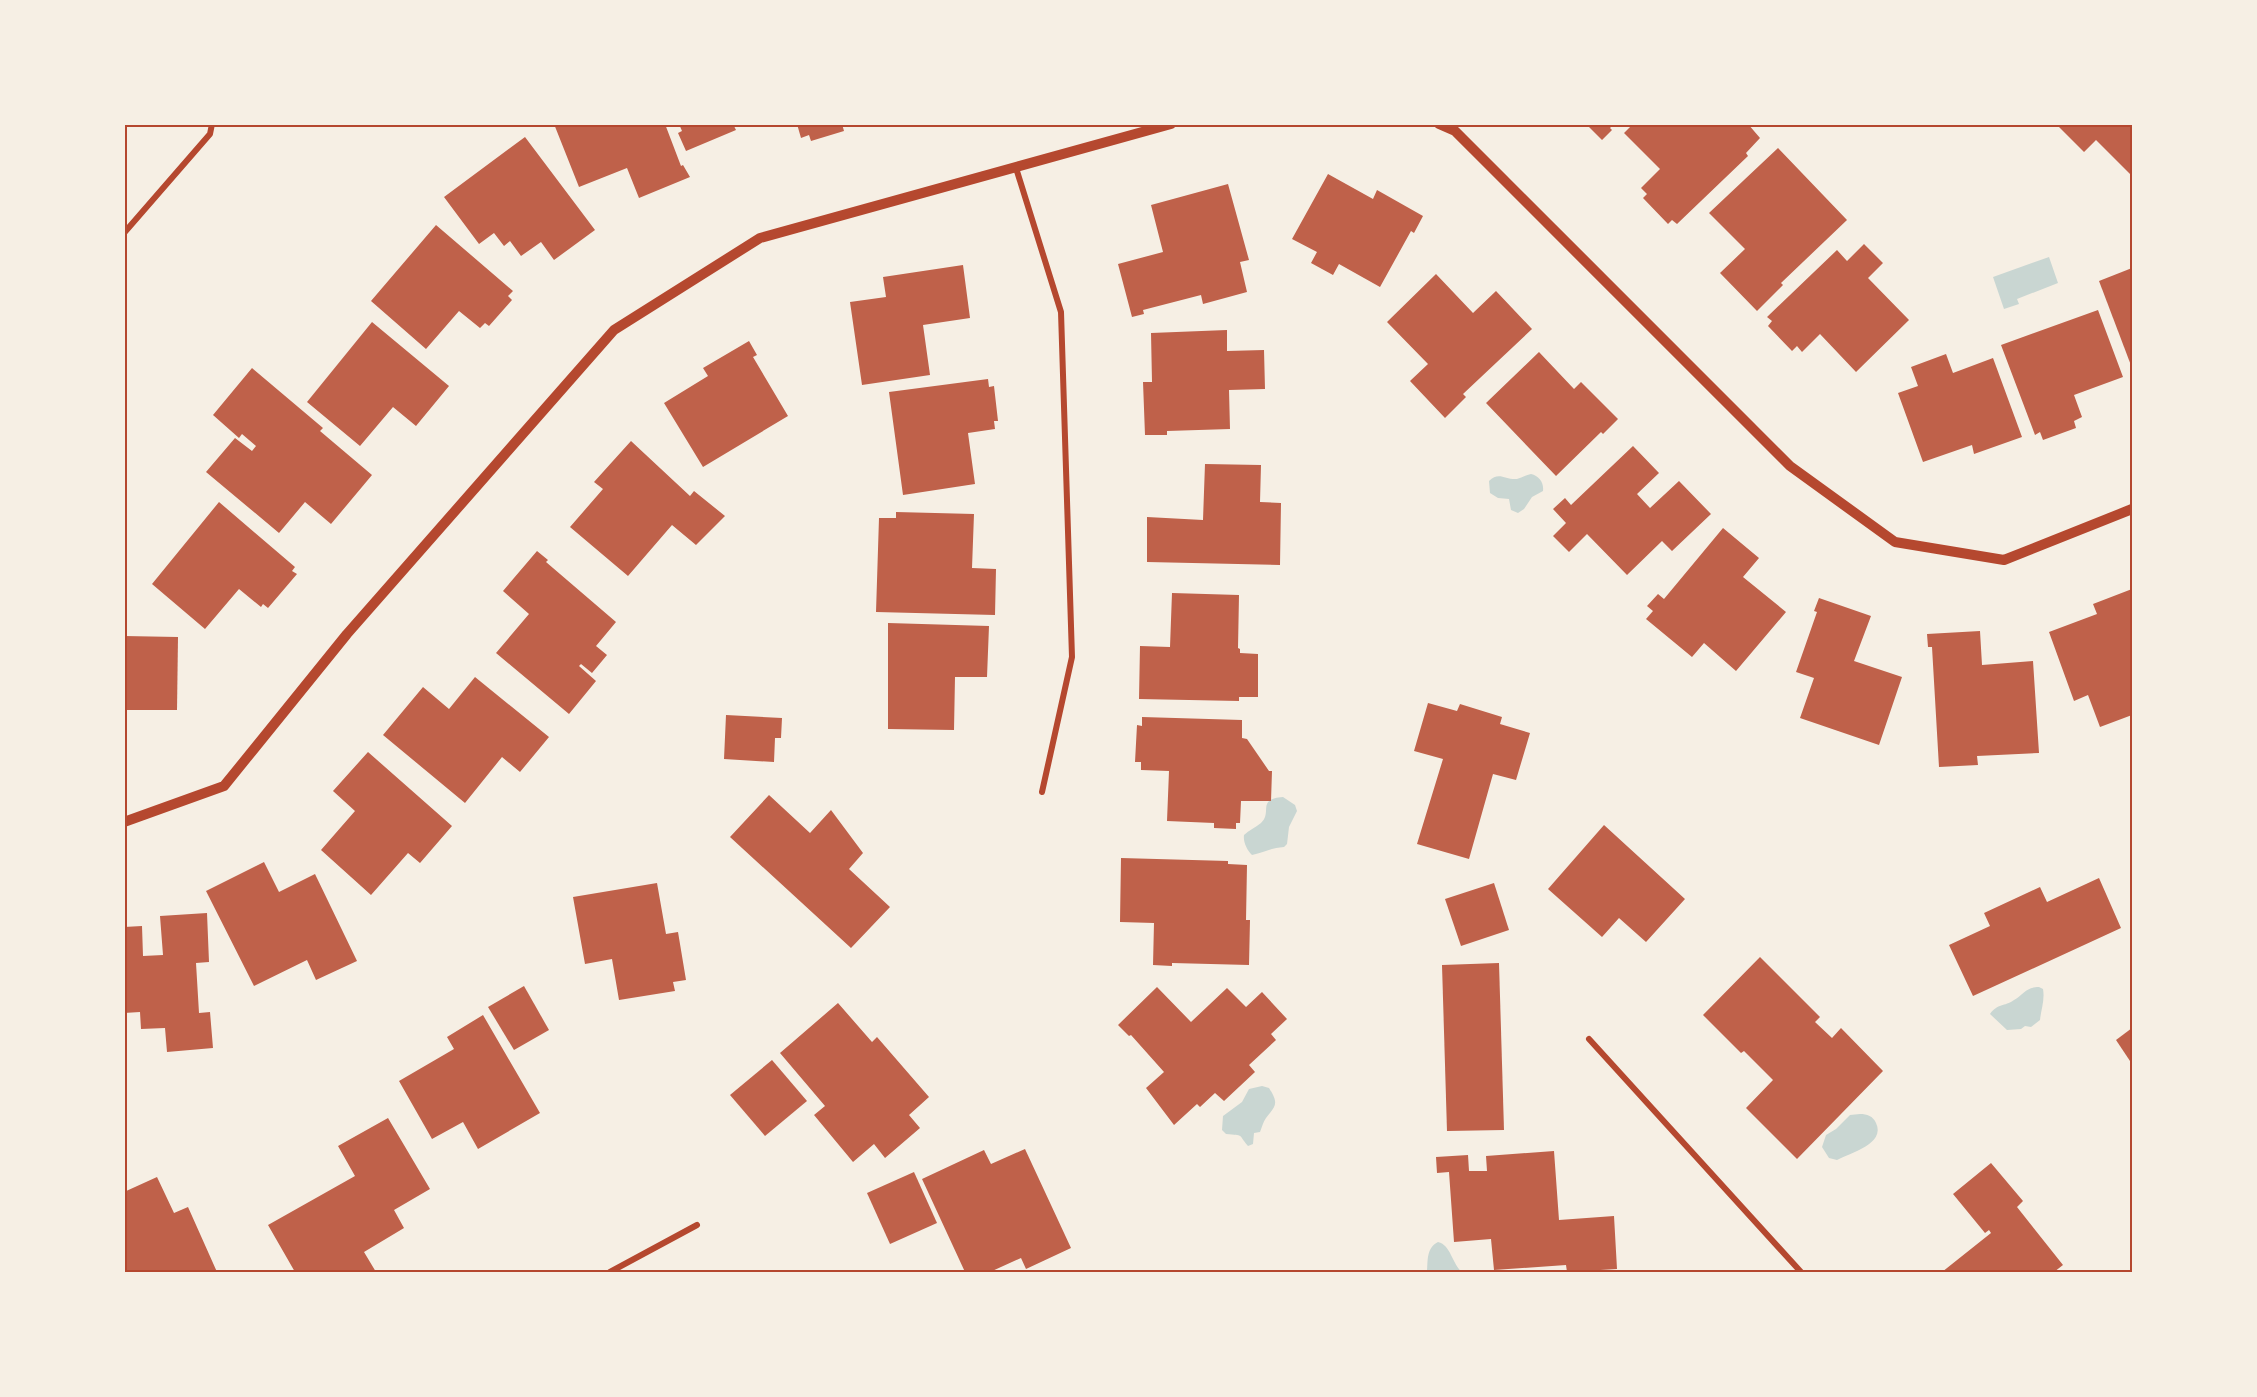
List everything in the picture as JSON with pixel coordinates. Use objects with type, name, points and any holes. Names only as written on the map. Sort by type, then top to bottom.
[{"type":"street","points":[[124,233],[210,134],[212,124]]},
{"type":"street","points":[[124,822],[224,786],[347,634],[614,330],[760,238],[1171,124]]},
{"type":"street","points":[[1439,124],[1455,131],[1790,466],[1896,542],[2004,560],[2133,509]]},
{"type":"street","points":[[1016,168],[1061,312],[1072,657],[1042,792]]},
{"type":"street","points":[[1590,1039],[1801,1272]]},
{"type":"street","points":[[610,1272],[697,1225]]},
{"type":"shaded area","points":[[2049,257],[2058,283],[2017,299],[2019,304],[2004,309],[1993,277]]},
{"type":"shaded area","points":[[1531,474],[1540,480],[1543,491],[1532,497],[1524,509],[1518,513],[1511,510],[1509,499],[1498,498],[1490,493],[1489,481],[1493,478],[1499,476],[1517,479]]},
{"type":"shaded area","points":[[1283,797],[1295,805],[1297,811],[1289,827],[1287,844],[1284,847],[1252,855],[1246,846],[1244,835],[1264,819],[1267,803],[1270,800]]},
{"type":"shaded area","points":[[2039,987],[2043,989],[2040,1020],[2031,1027],[2007,1030],[1990,1014],[1996,1008],[2028,990]]},
{"type":"shaded area","points":[[1262,1086],[1269,1088],[1275,1104],[1260,1132],[1254,1133],[1253,1144],[1248,1146],[1240,1136],[1226,1134],[1222,1130],[1223,1116],[1242,1102],[1249,1089]]},
{"type":"shaded area","points":[[1850,1115],[1870,1116],[1875,1121],[1878,1130],[1876,1137],[1858,1151],[1837,1160],[1829,1158],[1822,1147],[1826,1135]]},
{"type":"shaded area","points":[[1438,1242],[1446,1247],[1462,1272],[1427,1272],[1431,1248]]},
{"type":"building","points":[[554,124],[665,124],[681,166],[683,165],[690,177],[639,198],[627,168],[579,187]]},
{"type":"building","points":[[679,124],[733,124],[736,130],[686,151],[678,133],[682,131]]},
{"type":"building","points":[[797,124],[842,124],[844,131],[811,141],[809,135],[801,138]]},
{"type":"building","points":[[1586,124],[1614,124],[1610,128],[1612,130],[1602,140]]},
{"type":"building","points":[[1633,124],[1748,124],[1760,138],[1746,153],[1748,156],[1677,224],[1672,220],[1668,224],[1643,198],[1647,194],[1641,188],[1660,169],[1624,133]]},
{"type":"building","points":[[2062,124],[2132,124],[2132,176],[2096,140],[2084,152],[2059,127]]},
{"type":"building","points":[[525,137],[595,230],[554,260],[541,242],[521,256],[510,241],[504,246],[494,233],[479,244],[444,197]]},
{"type":"building","points":[[1778,148],[1847,220],[1781,283],[1783,285],[1757,311],[1720,273],[1745,249],[1709,213]]},
{"type":"building","points":[[1328,174],[1373,199],[1377,190],[1423,216],[1414,233],[1411,231],[1380,287],[1339,264],[1333,275],[1311,263],[1317,252],[1292,239]]},
{"type":"building","points":[[1228,184],[1249,260],[1240,262],[1247,292],[1203,304],[1201,295],[1143,310],[1144,314],[1132,317],[1118,264],[1163,252],[1151,205]]},
{"type":"building","points":[[436,225],[513,291],[508,296],[512,300],[489,326],[485,323],[480,328],[459,311],[426,349],[371,301]]},
{"type":"building","points":[[1864,244],[1883,263],[1868,278],[1909,320],[1856,372],[1820,334],[1802,352],[1797,346],[1792,351],[1768,326],[1772,321],[1767,317],[1837,250],[1847,261]]},
{"type":"building","points":[[963,265],[970,318],[923,325],[930,375],[862,385],[850,302],[886,297],[883,277]]},
{"type":"building","points":[[2132,268],[2132,368],[2099,281]]},
{"type":"building","points":[[1436,274],[1473,313],[1496,291],[1532,329],[1463,394],[1466,397],[1445,418],[1410,381],[1428,364],[1387,322]]},
{"type":"building","points":[[2098,310],[2123,377],[2074,395],[2082,417],[2074,421],[2076,428],[2043,440],[2040,432],[2035,435],[2001,345]]},
{"type":"building","points":[[372,322],[449,386],[416,426],[393,407],[360,446],[307,402]]},
{"type":"building","points":[[1227,330],[1227,351],[1264,350],[1265,389],[1229,390],[1230,429],[1167,431],[1167,435],[1145,435],[1143,382],[1152,382],[1151,333]]},
{"type":"building","points":[[749,341],[757,355],[753,357],[788,416],[703,467],[664,403],[708,376],[703,368]]},
{"type":"building","points":[[1539,352],[1574,389],[1581,382],[1618,419],[1603,434],[1601,432],[1556,476],[1486,403]]},
{"type":"building","points":[[1946,354],[1953,373],[1993,358],[2022,437],[1974,454],[1972,445],[1923,462],[1898,393],[1918,386],[1911,367]]},
{"type":"building","points":[[252,368],[323,428],[320,431],[372,475],[331,524],[305,502],[279,533],[206,472],[235,438],[252,451],[256,446],[242,434],[239,438],[213,415]]},
{"type":"building","points":[[988,379],[989,387],[994,386],[998,421],[994,421],[995,429],[968,433],[975,484],[903,495],[889,392]]},
{"type":"building","points":[[631,441],[690,496],[694,491],[725,516],[696,545],[672,525],[628,576],[570,527],[603,489],[594,482]]},
{"type":"building","points":[[1633,446],[1659,473],[1637,494],[1650,508],[1679,481],[1711,514],[1672,551],[1662,541],[1627,575],[1587,534],[1569,552],[1553,536],[1566,523],[1553,509],[1565,498],[1571,505]]},
{"type":"building","points":[[1205,464],[1261,465],[1260,502],[1281,503],[1280,565],[1147,562],[1147,517],[1203,520]]},
{"type":"building","points":[[219,502],[295,567],[292,571],[297,574],[268,608],[263,604],[261,607],[239,589],[205,629],[152,584]]},
{"type":"building","points":[[896,512],[974,514],[972,568],[996,569],[995,615],[876,612],[879,518],[896,518]]},
{"type":"building","points":[[1723,528],[1759,558],[1743,577],[1786,612],[1736,671],[1704,643],[1692,657],[1646,619],[1653,611],[1647,606],[1658,594],[1664,599]]},
{"type":"building","points":[[537,551],[548,560],[546,562],[616,622],[596,646],[607,655],[592,673],[581,664],[579,666],[596,681],[569,714],[496,653],[529,614],[503,591]]},
{"type":"building","points":[[2132,589],[2132,715],[2100,727],[2088,695],[2074,701],[2049,632],[2097,614],[2093,604]]},
{"type":"building","points":[[1172,593],[1239,595],[1238,648],[1240,653],[1258,654],[1258,697],[1239,697],[1239,701],[1139,699],[1140,646],[1170,647]]},
{"type":"building","points":[[1819,598],[1871,616],[1854,661],[1902,677],[1879,745],[1800,718],[1814,678],[1796,672],[1817,612],[1814,611]]},
{"type":"building","points":[[888,623],[989,626],[987,677],[955,677],[954,730],[888,729]]},
{"type":"building","points":[[1980,631],[1982,665],[2033,661],[2039,753],[1977,756],[1978,765],[1939,767],[1932,647],[1928,647],[1927,634]]},
{"type":"building","points":[[124,636],[178,637],[177,710],[124,710]]},
{"type":"building","points":[[475,677],[549,737],[520,772],[502,757],[465,803],[383,735],[423,687],[449,709]]},
{"type":"building","points":[[1428,703],[1457,711],[1460,704],[1502,717],[1500,724],[1530,733],[1516,780],[1493,774],[1469,859],[1417,844],[1443,759],[1414,751]]},
{"type":"building","points":[[726,715],[782,718],[781,738],[775,738],[774,762],[724,759]]},
{"type":"building","points":[[1142,717],[1242,720],[1242,738],[1247,739],[1269,771],[1272,771],[1271,801],[1241,801],[1240,823],[1236,823],[1236,829],[1214,828],[1214,823],[1167,821],[1169,771],[1141,770],[1141,762],[1135,762],[1137,725],[1142,726]]},
{"type":"building","points":[[368,752],[452,826],[420,863],[408,853],[371,895],[321,850],[355,811],[333,791]]},
{"type":"building","points":[[769,795],[810,833],[831,810],[863,853],[849,869],[890,907],[851,948],[730,837]]},
{"type":"building","points":[[1604,825],[1685,899],[1646,942],[1619,918],[1602,937],[1548,889]]},
{"type":"building","points":[[1121,858],[1228,861],[1228,864],[1247,865],[1246,920],[1250,920],[1249,965],[1172,963],[1172,966],[1153,965],[1154,923],[1120,922]]},
{"type":"building","points":[[264,862],[279,892],[315,874],[357,961],[316,980],[307,960],[254,986],[206,891]]},
{"type":"building","points":[[2099,878],[2121,928],[1973,996],[1949,945],[1990,926],[1984,913],[2040,887],[2047,902]]},
{"type":"building","points":[[657,883],[666,934],[678,932],[686,980],[673,982],[675,991],[619,1000],[612,959],[585,964],[573,897]]},
{"type":"building","points":[[1494,883],[1509,930],[1461,946],[1445,899]]},
{"type":"building","points":[[207,913],[209,962],[196,963],[199,1013],[210,1012],[213,1048],[167,1052],[165,1028],[141,1029],[140,1012],[124,1013],[124,927],[142,926],[143,956],[163,955],[160,916]]},
{"type":"building","points":[[1760,957],[1820,1017],[1815,1022],[1832,1038],[1841,1028],[1883,1071],[1797,1159],[1746,1108],[1773,1080],[1744,1051],[1741,1053],[1703,1015]]},
{"type":"building","points":[[1499,963],[1504,1130],[1447,1131],[1442,965]]},
{"type":"building","points":[[524,986],[549,1030],[514,1050],[488,1007]]},
{"type":"building","points":[[1157,987],[1191,1022],[1227,988],[1246,1007],[1262,992],[1287,1019],[1271,1034],[1276,1040],[1249,1065],[1255,1072],[1224,1101],[1215,1093],[1200,1107],[1197,1104],[1174,1125],[1146,1088],[1164,1072],[1131,1035],[1129,1036],[1118,1025]]},
{"type":"building","points":[[838,1003],[872,1042],[877,1037],[929,1097],[909,1115],[920,1128],[885,1158],[874,1144],[853,1162],[814,1115],[825,1106],[780,1053]]},
{"type":"building","points":[[483,1015],[540,1113],[478,1149],[463,1122],[432,1139],[399,1081],[454,1049],[447,1037]]},
{"type":"building","points":[[2132,1028],[2132,1064],[2116,1040]]},
{"type":"building","points":[[772,1060],[807,1101],[765,1136],[730,1095]]},
{"type":"building","points":[[388,1118],[430,1189],[394,1210],[404,1228],[364,1252],[376,1272],[295,1272],[268,1225],[355,1176],[338,1146]]},
{"type":"building","points":[[1025,1149],[1071,1248],[1026,1269],[1021,1258],[990,1272],[965,1272],[922,1179],[984,1150],[991,1164]]},
{"type":"building","points":[[1554,1151],[1559,1220],[1614,1216],[1617,1269],[1567,1272],[1566,1265],[1494,1270],[1491,1239],[1454,1242],[1449,1172],[1437,1173],[1436,1157],[1468,1155],[1469,1171],[1487,1171],[1486,1156]]},
{"type":"building","points":[[1991,1163],[2023,1201],[2017,1207],[2063,1265],[2054,1272],[1942,1272],[1991,1233],[1989,1230],[1985,1233],[1953,1194]]},
{"type":"building","points":[[914,1172],[937,1223],[890,1244],[867,1193]]},
{"type":"building","points":[[157,1177],[174,1213],[188,1207],[217,1272],[124,1272],[124,1192]]}]
